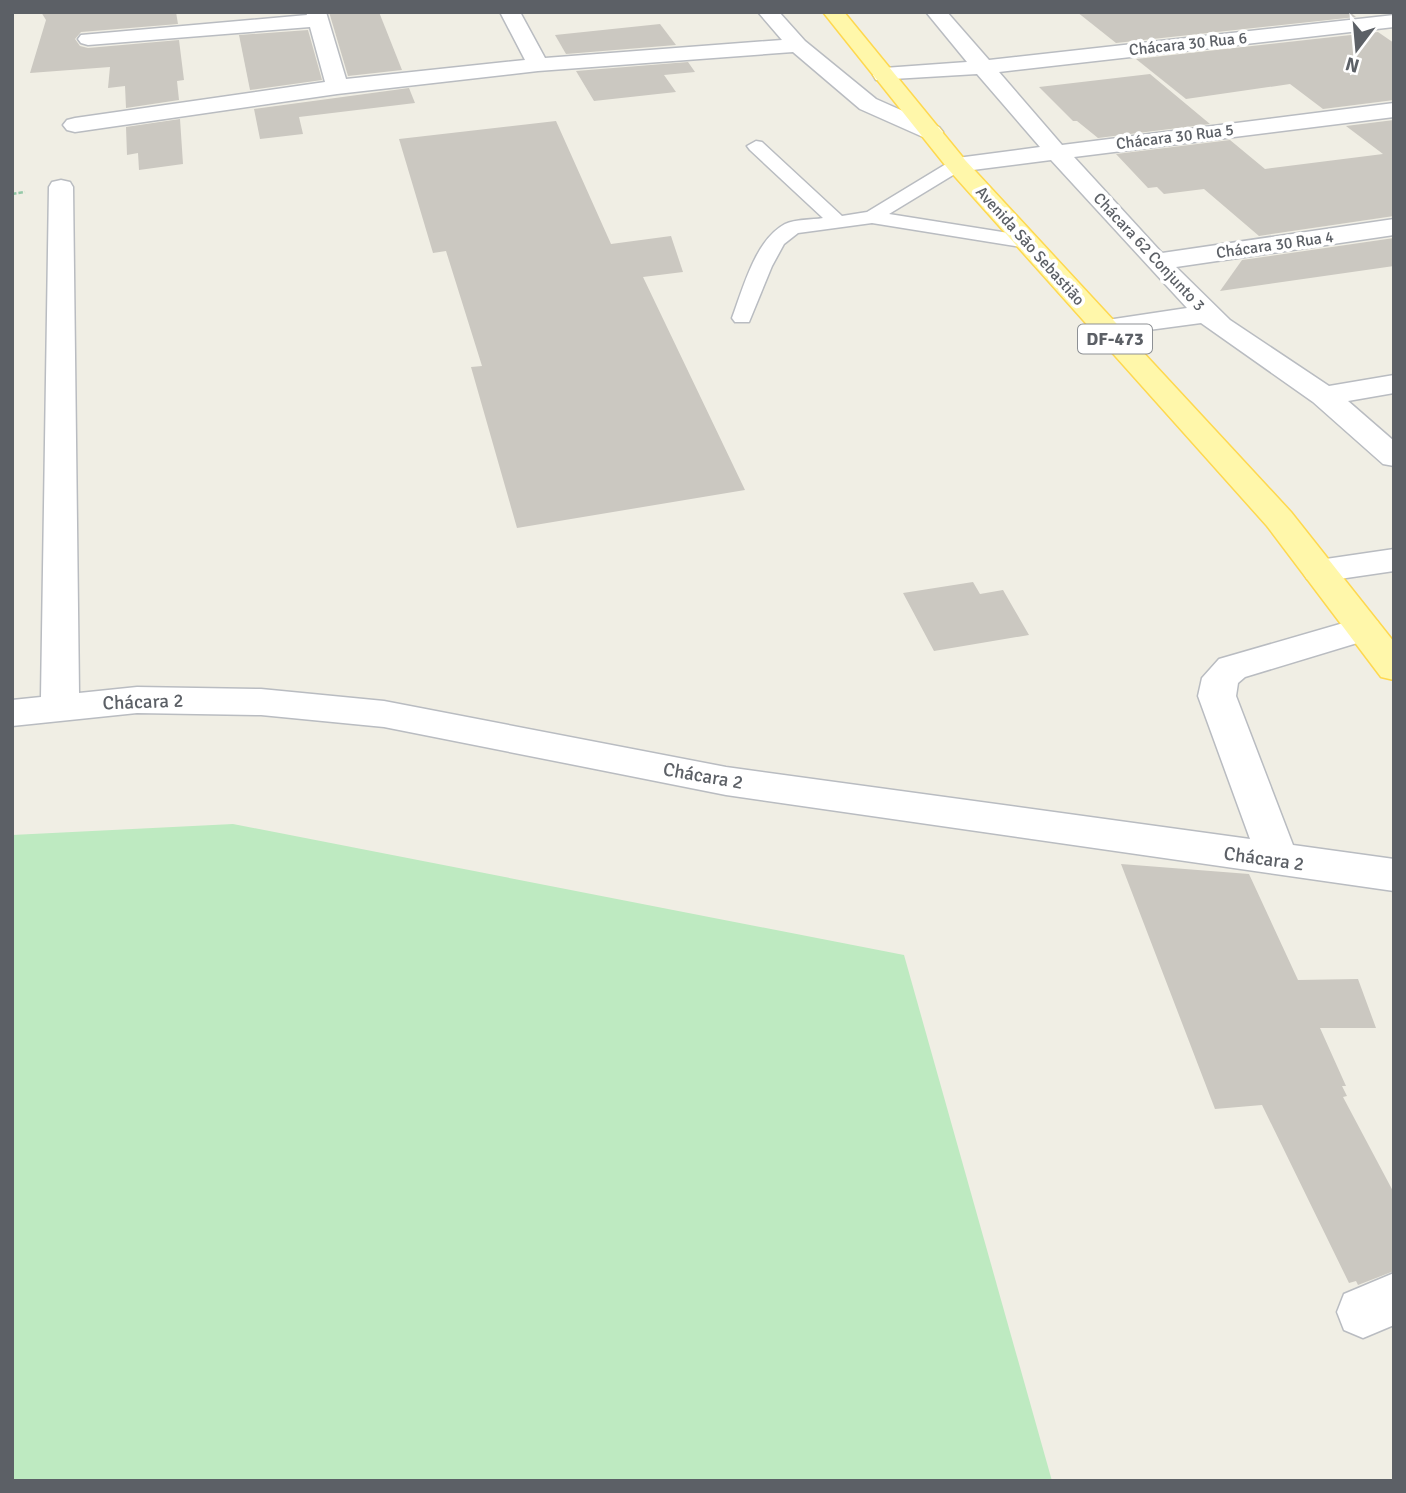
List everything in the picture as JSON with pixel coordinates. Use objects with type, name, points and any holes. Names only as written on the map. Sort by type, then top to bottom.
[{"type":"main road","name":"Avenida São Sebastião","points":[[833,12],[957,165],[1279,519],[1394,668]]},
{"type":"street","points":[[510,12],[538,65]]},
{"type":"street","points":[[768,12],[807,52],[868,104],[931,132]]},
{"type":"street","name":"Chácara 62 Conjunto 3","points":[[936,12],[1056,152],[1156,262],[1208,314],[1253,350],[1324,396],[1394,457]]},
{"type":"street","points":[[88,39],[317,16],[337,87]]},
{"type":"street","name":"Chácara 30 Rua 6","points":[[75,125],[337,87],[538,65],[807,52],[876,65],[983,67],[1394,21]]},
{"type":"street","name":"Chácara 30 Rua 5","points":[[957,165],[1394,110]]},
{"type":"street","points":[[60,708],[61,187]]},
{"type":"street","name":"Chácara 30 Rua 4","points":[[1156,262],[1394,227]]},
{"type":"street","points":[[1104,328],[1208,314]]},
{"type":"street","points":[[1324,396],[1394,384]]},
{"type":"street","points":[[1319,571],[1394,561]]},
{"type":"street","points":[[1279,861],[1217,696],[1220,678],[1232,668],[1364,629]]},
{"type":"street","name":"Chácara 2","points":[[12,713],[137,699],[261,702],[384,714],[726,781],[1279,861],[1394,875]]},
{"type":"lane","points":[[756,146],[838,222]]},
{"type":"lane","points":[[873,217],[957,165]]},
{"type":"lane","points":[[742,318],[762,266],[777,241],[792,228],[873,217],[1027,242]]},
{"type":"green space","points":[[233,824],[904,955],[1052,1481],[12,1481],[12,835]]},
{"type":"building","points":[[41,12],[176,12],[178,24],[81,32],[75,39],[80,46],[88,48],[179,40],[184,80],[177,81],[179,100],[126,108],[125,86],[108,88],[110,67],[30,73],[46,20]]},
{"type":"building","points":[[329,12],[379,12],[402,70],[348,76]]},
{"type":"building","points":[[1077,12],[1350,12],[1356,17],[1116,43]]},
{"type":"building","points":[[660,24],[676,45],[566,54],[555,35]]},
{"type":"building","points":[[308,30],[322,80],[250,90],[239,35]]},
{"type":"building","points":[[1378,32],[1394,43],[1394,100],[1323,109],[1290,84],[1186,99],[1136,59]]},
{"type":"building","points":[[688,62],[695,72],[664,75],[676,92],[594,101],[576,71]]},
{"type":"building","points":[[1150,74],[1210,124],[1098,138],[1077,121],[1073,121],[1039,87]]},
{"type":"building","points":[[409,88],[415,103],[299,117],[303,134],[260,139],[254,109]]},
{"type":"building","points":[[180,119],[183,164],[139,170],[138,153],[127,155],[126,127]]},
{"type":"building","points":[[1394,120],[1394,216],[1259,236],[1204,189],[1164,194],[1157,187],[1148,188],[1116,154],[1230,140],[1265,169],[1383,154],[1346,126]]},
{"type":"building","points":[[556,121],[611,244],[671,236],[683,272],[643,277],[745,490],[517,528],[471,367],[482,366],[446,251],[433,253],[399,139]]},
{"type":"building","points":[[1394,238],[1394,266],[1220,291],[1242,260]]},
{"type":"building","points":[[973,582],[980,594],[1003,590],[1029,635],[934,651],[903,593]]},
{"type":"building","points":[[1121,864],[1249,874],[1298,980],[1358,979],[1376,1028],[1320,1028],[1346,1086],[1342,1086],[1347,1096],[1343,1097],[1394,1193],[1394,1271],[1358,1285],[1356,1281],[1349,1283],[1262,1105],[1215,1109]]}]
